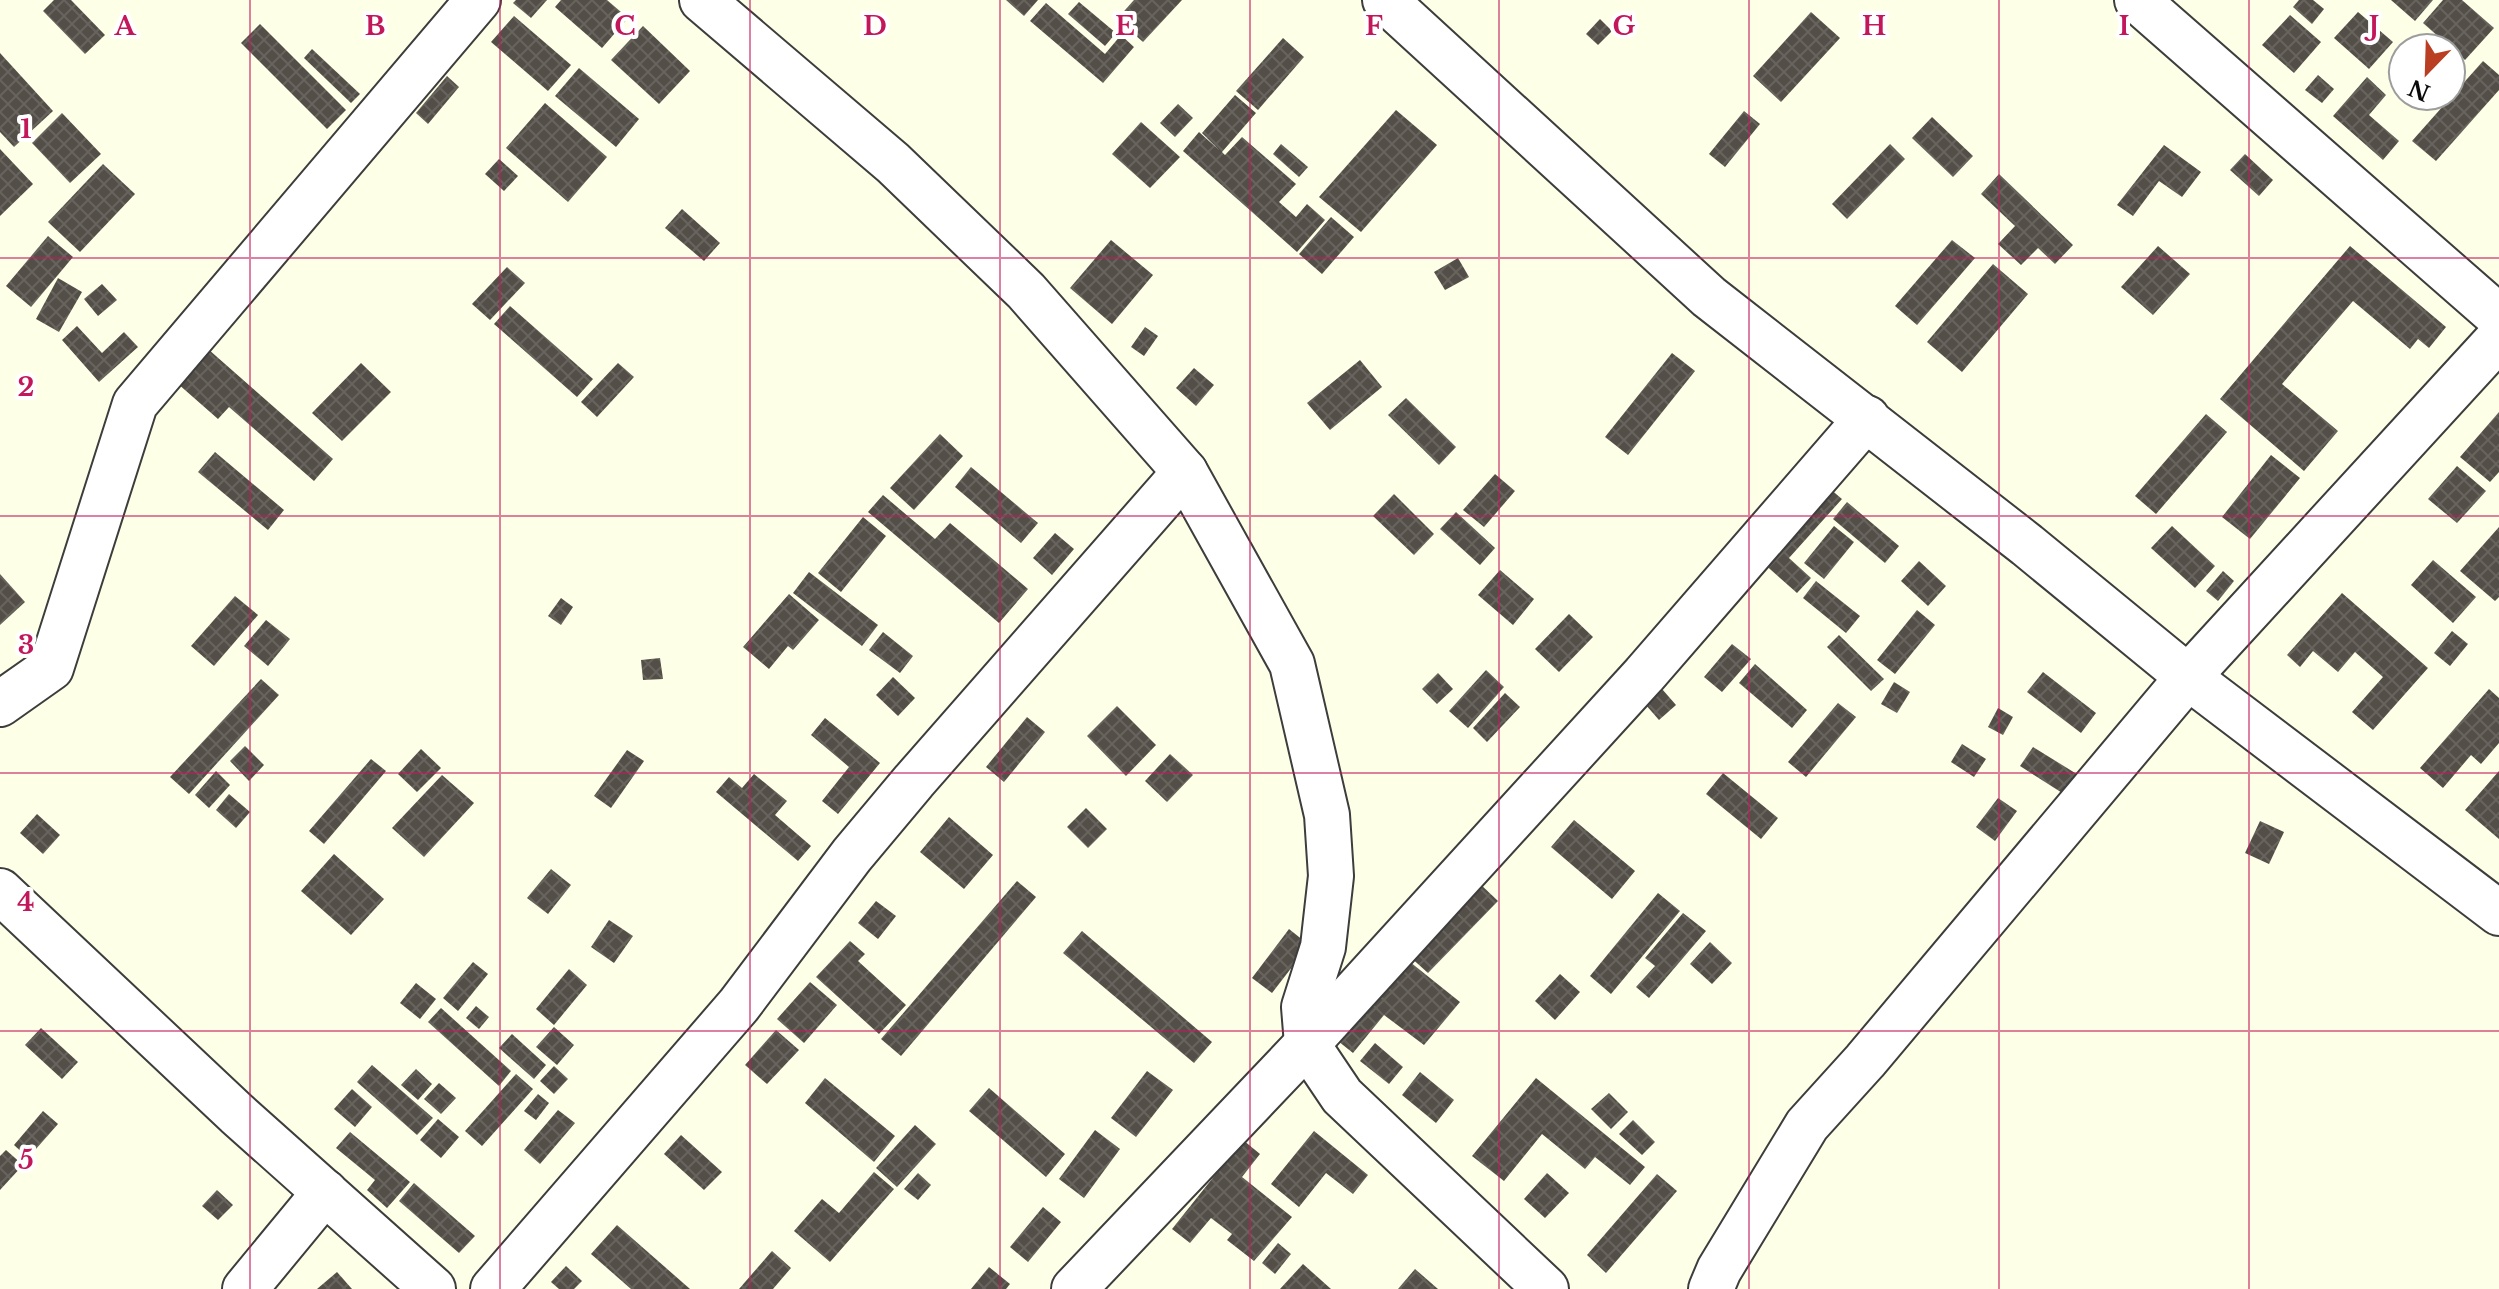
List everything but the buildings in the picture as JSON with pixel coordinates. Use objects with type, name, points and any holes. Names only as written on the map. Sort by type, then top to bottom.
[{"type":"street","points":[[0,704],[51,668],[135,404],[478,0]]},
{"type":"street","points":[[702,0],[893,163],[1015,281],[1185,472],[1292,664],[1327,815],[1331,876],[1323,947],[1304,1007],[1307,1044],[1342,1096],[1546,1289]]},
{"type":"street","points":[[1385,0],[1709,297],[1867,418],[2188,677],[2499,913]]},
{"type":"street","points":[[2137,0],[2499,317]]},
{"type":"street","points":[[1711,1289],[1719,1270],[1807,1125],[1865,1061],[2188,677],[2499,338]]},
{"type":"street","points":[[1074,1289],[1307,1044],[1644,675],[1867,418]]},
{"type":"street","points":[[493,1289],[739,1005],[896,802],[1185,472]]},
{"type":"street","points":[[0,891],[237,1114],[433,1289]]},
{"type":"street","points":[[245,1289],[325,1192]]}]
